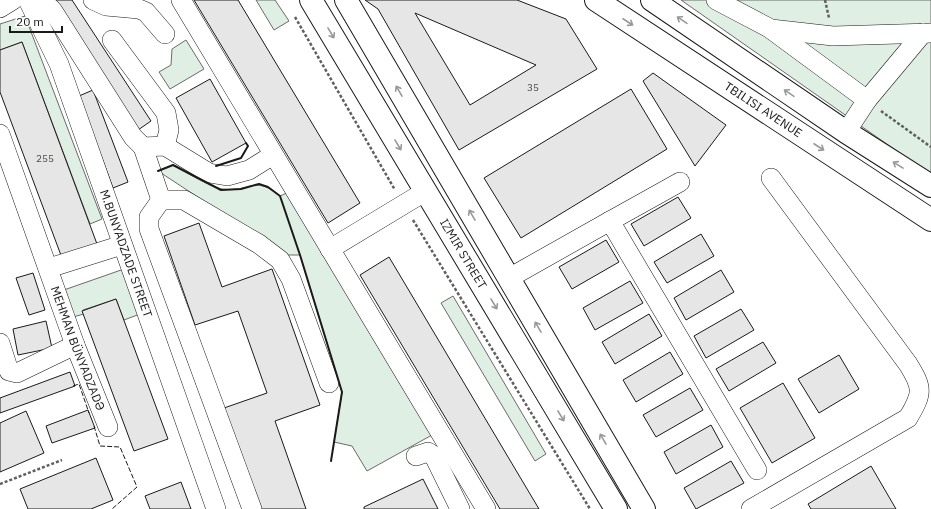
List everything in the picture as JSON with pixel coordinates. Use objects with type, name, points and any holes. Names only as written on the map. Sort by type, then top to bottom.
[{"type":"main road","name":"IZMIR STREET","points":[[311,0],[595,473],[611,507]]},
{"type":"main road","points":[[346,0],[644,509]]},
{"type":"main road","name":"TBILISI AVENUE","points":[[596,0],[931,220]]},
{"type":"main road","points":[[652,0],[846,132],[931,186]]},
{"type":"main road","points":[[595,473],[616,460]]},
{"type":"street","points":[[0,8],[13,0]]},
{"type":"street","name":"M.BUNYADZADE STREET","points":[[28,0],[59,64],[216,509]]},
{"type":"street","points":[[42,0],[53,11],[133,138],[143,148],[161,200]]},
{"type":"street","points":[[181,0],[486,509]]},
{"type":"street","points":[[716,0],[770,29],[868,100]]},
{"type":"street","points":[[102,2],[139,9],[146,12],[165,34]]},
{"type":"street","points":[[770,29],[833,36],[927,33]]},
{"type":"street","points":[[846,132],[868,100],[927,33]]},
{"type":"street","points":[[112,40],[166,113],[169,130],[165,146]]},
{"type":"street","name":"MEHMAN BÜNYADZADƏ","points":[[0,134],[39,245],[49,268],[74,345],[108,427]]},
{"type":"street","points":[[143,148],[165,146],[209,173],[227,176],[249,170],[273,155]]},
{"type":"street","points":[[751,509],[908,418],[915,406],[925,394],[908,364],[771,178]]},
{"type":"street","points":[[509,278],[680,182]]},
{"type":"street","points":[[330,249],[426,191]]},
{"type":"street","points":[[161,200],[184,200],[259,244],[280,260],[290,279],[329,383]]},
{"type":"street","points":[[161,200],[149,216],[149,229],[252,509]]},
{"type":"street","points":[[610,222],[757,470]]},
{"type":"street","points":[[49,268],[122,245]]},
{"type":"street","points":[[0,343],[9,371],[17,373],[74,345]]},
{"type":"street","points":[[416,456],[428,452],[434,456],[460,509]]},
{"type":"path","points":[[295,17],[403,205],[590,509]]},
{"type":"path","points":[[868,100],[931,147]]},
{"type":"path","points":[[0,484],[62,460]]},
{"type":"green space","points":[[256,0],[275,0],[289,21],[274,30]]},
{"type":"green space","points":[[681,0],[931,0],[931,175]]},
{"type":"green space","points":[[25,16],[102,219],[90,224],[22,42],[0,50],[0,24]]},
{"type":"green space","points":[[186,40],[204,69],[170,89],[159,72],[171,65],[172,49]]},
{"type":"green space","points":[[173,165],[217,188],[232,190],[257,185],[264,186],[280,196],[289,192],[432,435],[367,471],[352,446],[334,442],[342,392],[300,255],[286,255],[158,171]]},
{"type":"green space","points":[[124,269],[140,314],[124,320],[116,299],[83,310],[84,314],[69,318],[61,291]]},
{"type":"green space","points":[[453,296],[546,454],[535,461],[441,303]]},
{"type":"building","points":[[53,0],[72,0],[151,121],[138,130]]},
{"type":"building","points":[[194,0],[238,0],[360,203],[328,223]]},
{"type":"building","points":[[365,0],[517,0],[566,19],[597,69],[459,150],[378,9]],"holes":[[[415,13],[536,65],[470,105]]]},
{"type":"building","points":[[22,42],[97,244],[62,258],[0,92],[0,50]]},
{"type":"building","points":[[653,73],[726,125],[695,166],[643,81]]},
{"type":"building","points":[[210,79],[246,143],[212,162],[176,98]]},
{"type":"building","points":[[631,89],[667,149],[521,238],[484,178]]},
{"type":"building","points":[[93,90],[128,182],[113,188],[79,96]]},
{"type":"building","points":[[678,197],[691,218],[644,246],[631,224]]},
{"type":"building","points":[[199,223],[222,287],[272,269],[320,405],[275,421],[306,509],[260,509],[224,408],[267,393],[238,311],[195,325],[164,236]]},
{"type":"building","points":[[701,234],[714,256],[667,283],[654,262]]},
{"type":"building","points":[[606,240],[619,262],[572,289],[559,267]]},
{"type":"building","points":[[389,257],[539,509],[500,509],[360,275]]},
{"type":"building","points":[[721,270],[734,292],[686,320],[674,298]]},
{"type":"building","points":[[33,273],[45,310],[29,315],[16,278]]},
{"type":"building","points":[[630,281],[643,303],[595,330],[583,308]]},
{"type":"building","points":[[116,299],[168,439],[134,451],[82,311]]},
{"type":"building","points":[[741,309],[754,330],[706,358],[694,336]]},
{"type":"building","points":[[649,314],[662,336],[615,364],[602,342]]},
{"type":"building","points":[[46,321],[52,348],[18,355],[13,329]]},
{"type":"building","points":[[763,342],[776,363],[729,391],[716,369]]},
{"type":"building","points":[[670,352],[683,374],[636,402],[623,380]]},
{"type":"building","points":[[839,355],[859,389],[819,413],[798,379]]},
{"type":"building","points":[[70,372],[75,386],[0,413],[0,398]]},
{"type":"building","points":[[783,383],[815,438],[772,463],[740,408]]},
{"type":"building","points":[[690,388],[703,410],[656,437],[643,415]]},
{"type":"building","points":[[88,410],[95,428],[52,443],[46,426]]},
{"type":"building","points":[[26,411],[44,453],[0,472],[0,423]]},
{"type":"building","points":[[711,425],[723,447],[676,474],[664,452]]},
{"type":"building","points":[[96,458],[113,500],[91,509],[28,509],[20,489]]},
{"type":"building","points":[[731,461],[744,483],[696,509],[684,488]]},
{"type":"building","points":[[871,466],[896,509],[811,509],[808,504]]},
{"type":"building","points":[[423,479],[438,509],[364,509],[364,507]]},
{"type":"building","points":[[181,482],[191,509],[150,509],[145,496]]},
{"type":"fence","points":[[73,386],[79,384],[89,413]]},
{"type":"fence","points":[[94,426],[100,446],[120,447],[137,487],[112,509]]},
{"type":"wall","points":[[216,166],[241,158],[248,146],[246,143]]},
{"type":"wall","points":[[158,171],[173,165],[221,190],[241,189],[259,184],[268,187],[280,196],[300,255],[342,392],[331,461]]}]
